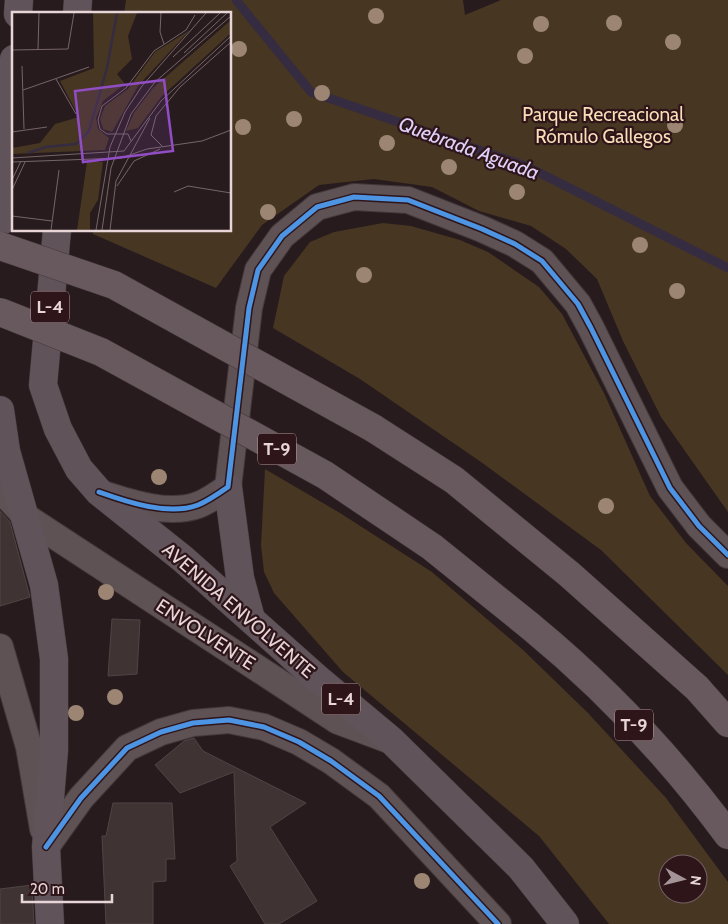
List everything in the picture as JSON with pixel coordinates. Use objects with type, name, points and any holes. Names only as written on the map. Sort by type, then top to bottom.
[{"type":"highway","points":[[0,246],[114,285],[373,428],[454,480],[569,574],[697,688],[728,723]]},
{"type":"highway","name":"T-9","points":[[0,312],[101,352],[325,475],[432,547],[576,664],[648,739],[728,835]]},
{"type":"main road","points":[[0,222],[12,82]]},
{"type":"main road","name":"L-4","points":[[57,231],[43,385],[58,429],[79,469],[99,492]]},
{"type":"main road","points":[[0,410],[6,451],[44,585],[54,659],[54,750],[46,847],[50,924]]},
{"type":"main road","points":[[228,487],[238,570],[250,619]]},
{"type":"main road","name":"AVENIDA ENVOLVENTE","points":[[99,492],[183,559],[392,741],[522,868],[565,924]]},
{"type":"street","points":[[99,492],[121,500],[179,509],[197,505],[228,487],[249,308],[258,270],[282,236],[317,207],[354,197],[408,200],[515,244],[542,261],[578,304],[670,488],[699,526],[728,554]]},
{"type":"street","name":"ENVOLVENTE","points":[[0,489],[26,517],[338,721],[392,741]]},
{"type":"street","points":[[0,647],[29,747],[46,847]]},
{"type":"street","points":[[46,847],[81,798],[127,748],[161,732],[193,723],[229,720],[264,727],[299,742],[331,761],[379,796],[498,924]]},
{"type":"green space","name":"Parque Recreacional Rómulo Gallegos","points":[[126,0],[463,0],[465,15],[501,0],[728,0],[728,512],[661,417],[623,341],[597,279],[566,249],[531,226],[479,211],[432,187],[374,179],[319,185],[262,225],[216,288],[93,234],[93,231],[231,231],[231,12],[124,12]]},
{"type":"green space","points":[[383,223],[411,226],[460,240],[488,252],[539,287],[562,314],[604,393],[650,496],[686,543],[728,586],[728,675],[601,550],[481,462],[360,379],[273,328],[284,276],[310,242],[334,232]]},
{"type":"green space","points":[[265,469],[340,513],[432,572],[522,649],[588,713],[666,798],[707,854],[658,854],[658,904],[708,904],[708,855],[728,882],[728,924],[609,924],[539,836],[343,672],[274,593],[264,572],[261,545]]},
{"type":"building","points":[[0,511],[10,522],[30,597],[0,606]]},
{"type":"building","points":[[112,619],[140,620],[137,674],[108,676]]},
{"type":"building","points":[[194,738],[203,751],[306,803],[270,827],[317,901],[279,924],[265,924],[230,866],[237,861],[234,772],[180,793],[155,765],[184,741]]},
{"type":"building","points":[[113,803],[172,803],[175,859],[166,859],[166,881],[153,882],[153,924],[106,924],[102,836],[106,836]]},
{"type":"building","points":[[32,885],[34,924],[0,924],[0,889]]},
{"type":"waterway","name":"Quebrada Aguada","points":[[236,0],[311,92],[526,166],[728,268]]},
{"type":"cycle path","points":[[99,492],[148,506],[174,509],[198,505],[228,487],[249,308],[258,270],[282,236],[317,207],[354,197],[408,200],[515,244],[542,261],[578,304],[670,488],[699,526],[728,555]]},
{"type":"cycle path","points":[[46,847],[81,798],[127,748],[161,732],[193,723],[229,720],[264,727],[299,742],[331,761],[379,796],[498,924]]}]
